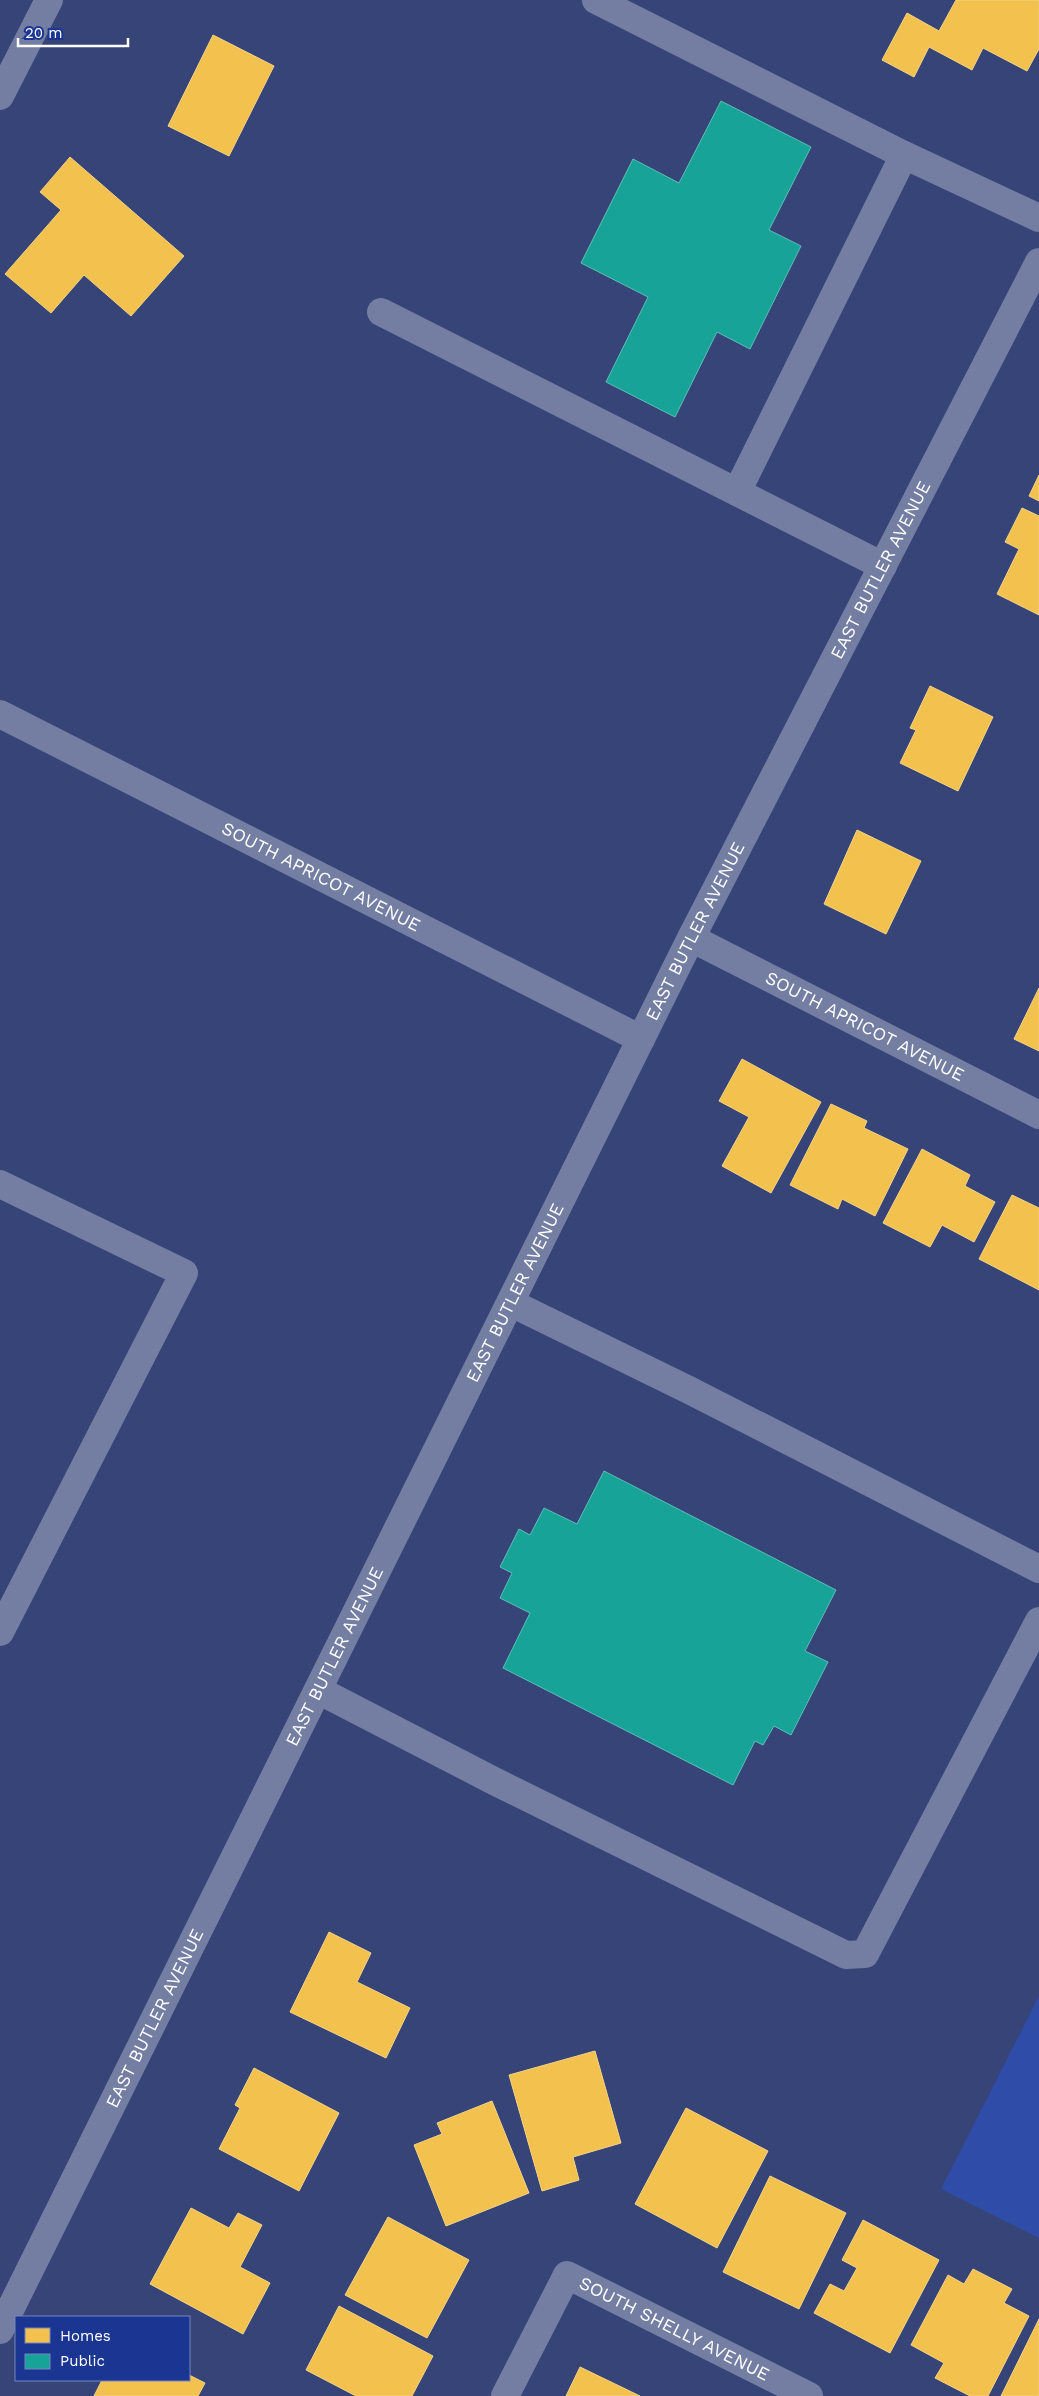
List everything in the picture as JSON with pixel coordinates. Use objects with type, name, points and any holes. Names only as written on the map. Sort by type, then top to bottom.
[{"type":"street","points":[[0,96],[49,0]]},
{"type":"street","points":[[596,0],[904,155],[1039,218]]},
{"type":"street","points":[[737,492],[904,155]]},
{"type":"street","name":"EAST BUTLER AVENUE","points":[[0,2330],[691,938],[1039,262]]},
{"type":"street","points":[[381,312],[883,566]]},
{"type":"street","name":"SOUTH APRICOT AVENUE","points":[[0,714],[641,1039]]},
{"type":"street","name":"SOUTH APRICOT AVENUE","points":[[691,938],[1039,1114]]},
{"type":"street","points":[[0,1184],[184,1273],[0,1632]]},
{"type":"street","points":[[511,1302],[689,1390],[1039,1569]]},
{"type":"street","points":[[318,1690],[494,1781],[846,1955],[865,1954],[1039,1621]]},
{"type":"street","name":"SOUTH SHELLY AVENUE","points":[[506,2396],[567,2275],[808,2396]]},
{"type":"shaded area","points":[[1039,1996],[1039,2238],[941,2189]]},
{"type":"building: Homes","points":[[956,0],[1039,0],[1039,49],[1027,71],[983,48],[972,70],[929,47],[914,77],[882,60],[907,13],[939,31]]},
{"type":"building: Homes","points":[[213,35],[274,66],[229,156],[168,126]]},
{"type":"building: Homes","points":[[70,157],[184,256],[131,316],[84,275],[51,313],[5,274],[61,210],[40,192]]},
{"type":"building: Homes","points":[[1039,475],[1039,501],[1029,496]]},
{"type":"building: Homes","points":[[1022,508],[1039,516],[1039,615],[997,594],[1019,549],[1005,542]]},
{"type":"building: Homes","points":[[930,686],[993,717],[958,791],[900,763],[916,730],[910,728]]},
{"type":"building: Homes","points":[[857,830],[921,861],[886,934],[824,904]]},
{"type":"building: Homes","points":[[1039,988],[1039,1051],[1014,1039]]},
{"type":"building: Homes","points":[[742,1059],[821,1102],[771,1193],[722,1166],[749,1117],[719,1101]]},
{"type":"building: Homes","points":[[831,1104],[867,1121],[864,1128],[908,1149],[875,1216],[842,1199],[838,1209],[790,1185]]},
{"type":"building: Homes","points":[[922,1149],[970,1175],[965,1186],[995,1202],[974,1242],[942,1225],[930,1247],[883,1223]]},
{"type":"building: Homes","points":[[1012,1195],[1039,1208],[1039,1290],[979,1259]]},
{"type":"building: Homes","points":[[329,1932],[371,1953],[357,1982],[410,2008],[386,2058],[290,2012]]},
{"type":"building: Homes","points":[[595,2051],[621,2143],[573,2157],[579,2180],[542,2191],[509,2075]]},
{"type":"building: Homes","points":[[254,2068],[339,2113],[299,2191],[219,2149],[240,2108],[235,2105]]},
{"type":"building: Homes","points":[[492,2101],[529,2193],[446,2226],[414,2145],[442,2134],[437,2123]]},
{"type":"building: Homes","points":[[686,2108],[768,2151],[717,2248],[635,2204]]},
{"type":"building: Homes","points":[[770,2176],[846,2213],[799,2309],[723,2272]]},
{"type":"building: Homes","points":[[191,2208],[229,2228],[238,2213],[262,2225],[240,2267],[270,2283],[243,2334],[150,2284]]},
{"type":"building: Homes","points":[[388,2217],[469,2260],[427,2338],[345,2295]]},
{"type":"building: Homes","points":[[863,2220],[939,2260],[890,2353],[814,2313],[830,2284],[844,2291],[857,2268],[842,2260]]},
{"type":"building: Homes","points":[[973,2269],[1012,2289],[1004,2303],[1029,2316],[988,2396],[970,2396],[935,2378],[944,2363],[911,2345],[948,2275],[964,2284]]},
{"type":"building: Homes","points":[[339,2306],[433,2356],[412,2396],[356,2396],[306,2370]]},
{"type":"building: Homes","points":[[1039,2319],[1039,2396],[1001,2396]]},
{"type":"building: Homes","points":[[580,2367],[640,2396],[566,2396]]},
{"type":"building: Homes","points":[[190,2376],[205,2383],[198,2396],[94,2396],[102,2381],[190,2381]]},
{"type":"building: Public","points":[[721,101],[811,147],[769,230],[801,246],[750,349],[717,332],[675,417],[606,382],[648,297],[581,263],[633,159],[679,183]]},
{"type":"building: Public","points":[[604,1471],[836,1590],[805,1651],[828,1662],[791,1735],[774,1726],[763,1745],[755,1741],[733,1785],[503,1668],[530,1613],[500,1598],[512,1573],[500,1567],[519,1529],[530,1535],[544,1508],[577,1524]]}]
